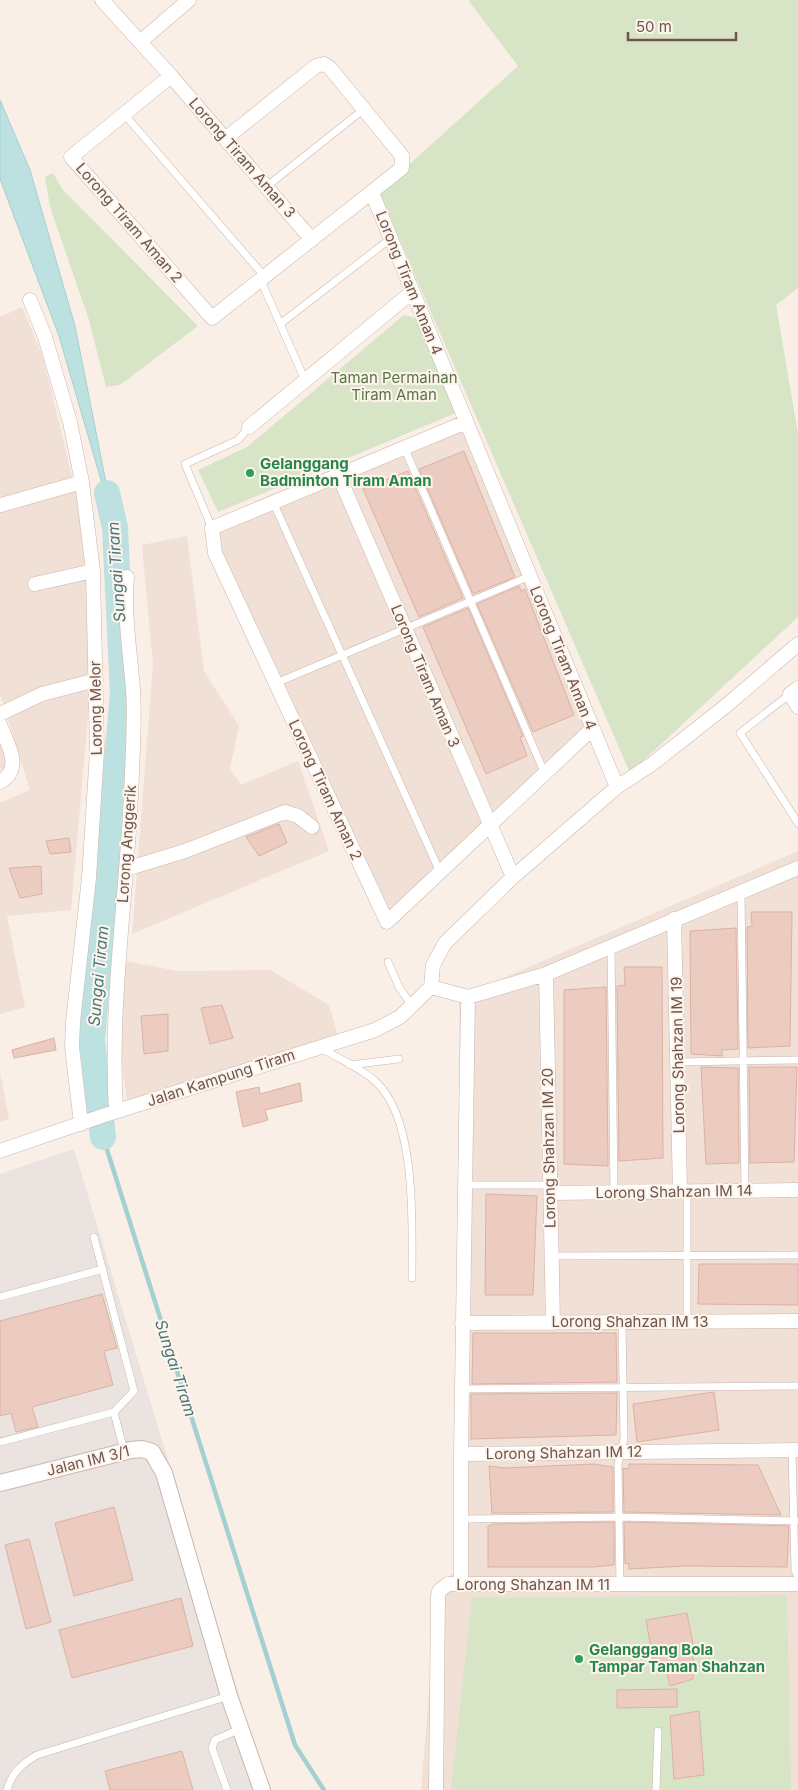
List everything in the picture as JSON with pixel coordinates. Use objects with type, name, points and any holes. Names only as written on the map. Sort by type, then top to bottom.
[{"type":"street","name":"Lorong Tiram Aman 3","points":[[102,0],[171,76],[312,240]]},
{"type":"street","points":[[140,42],[189,0]]},
{"type":"street","name":"Lorong Tiram Aman 4","points":[[225,139],[316,66],[324,64],[330,68],[402,156],[402,168],[372,193],[617,787]]},
{"type":"street","name":"Lorong Tiram Aman 2","points":[[171,76],[70,156],[212,318],[263,279]]},
{"type":"street","points":[[263,279],[372,193]]},
{"type":"street","points":[[249,427],[412,292]]},
{"type":"street","name":"Lorong Melor","points":[[30,300],[45,338],[68,414],[82,482],[94,571],[98,751],[89,878],[72,1046],[86,1122]]},
{"type":"street","points":[[212,528],[466,422]]},
{"type":"street","name":"Lorong Tiram Aman 3","points":[[338,474],[513,877]]},
{"type":"street","points":[[0,505],[82,482]]},
{"type":"street","name":"Lorong Tiram Aman 2","points":[[212,528],[215,553],[387,922],[593,728]]},
{"type":"street","points":[[35,584],[94,571]]},
{"type":"street","name":"Lorong Anggerik","points":[[112,1112],[115,1005],[132,771],[133,692],[125,619],[127,577]]},
{"type":"street","points":[[798,644],[727,705],[652,764],[617,787],[513,877],[445,943],[433,964],[431,987],[468,997],[546,974],[674,918],[798,868]]},
{"type":"street","points":[[0,714],[50,692],[96,680]]},
{"type":"street","points":[[794,691],[798,707]]},
{"type":"street","points":[[0,725],[13,759],[9,775],[0,782]]},
{"type":"street","points":[[126,869],[202,845],[285,812],[298,816],[312,827]]},
{"type":"street","name":"Lorong Shahzan IM 19","points":[[674,918],[683,1191]]},
{"type":"street","name":"Lorong Shahzan IM 20","points":[[546,974],[553,1322]]},
{"type":"street","name":"Jalan Kampung Tiram","points":[[0,1151],[112,1112],[389,1025],[431,987]]},
{"type":"street","points":[[461,1584],[461,1389],[468,997]]},
{"type":"street","name":"Lorong Shahzan IM 14","points":[[551,1189],[614,1192],[798,1190]]},
{"type":"street","name":"Lorong Shahzan IM 13","points":[[462,1323],[798,1321]]},
{"type":"street","name":"Jalan IM 3/1","points":[[0,1483],[124,1451],[142,1449],[152,1452],[164,1473],[229,1696]]},
{"type":"street","name":"Lorong Shahzan IM 12","points":[[461,1454],[795,1450]]},
{"type":"street","name":"Lorong Shahzan IM 11","points":[[436,1790],[438,1596],[443,1587],[461,1584],[798,1584]]},
{"type":"street","points":[[229,1696],[262,1790]]},
{"type":"lane","points":[[266,187],[364,109]]},
{"type":"lane","points":[[124,114],[263,279],[280,324],[305,380]]},
{"type":"lane","points":[[280,324],[390,239]]},
{"type":"lane","points":[[212,528],[185,464],[238,440],[249,427]]},
{"type":"lane","points":[[404,447],[546,774]]},
{"type":"lane","points":[[273,502],[440,872]]},
{"type":"lane","points":[[276,683],[530,576]]},
{"type":"lane","points":[[794,691],[740,733],[798,822]]},
{"type":"lane","points":[[741,892],[745,1191]]},
{"type":"lane","points":[[611,946],[614,1192]]},
{"type":"lane","points":[[388,962],[399,988],[412,1006]]},
{"type":"lane","points":[[320,1047],[376,1082],[385,1093],[402,1130],[410,1184],[412,1278]]},
{"type":"lane","points":[[350,1064],[399,1059]]},
{"type":"lane","points":[[679,1062],[798,1060]]},
{"type":"lane","points":[[464,1185],[551,1189]]},
{"type":"lane","points":[[683,1191],[687,1256],[687,1322]]},
{"type":"lane","points":[[0,1442],[114,1412],[134,1391],[94,1237]]},
{"type":"lane","points":[[552,1256],[798,1255]]},
{"type":"lane","points":[[0,1297],[103,1269]]},
{"type":"lane","points":[[620,1585],[618,1464],[624,1439],[622,1323]]},
{"type":"lane","points":[[461,1389],[623,1386],[798,1386]]},
{"type":"lane","points":[[114,1412],[124,1451]]},
{"type":"lane","points":[[795,1450],[795,1570],[798,1578]]},
{"type":"lane","points":[[462,1519],[619,1517],[795,1521]]},
{"type":"lane","points":[[7,1790],[10,1780],[20,1766],[37,1755],[229,1696]]},
{"type":"lane","points":[[227,1790],[212,1748],[215,1740],[240,1729]]},
{"type":"lane","points":[[656,1790],[658,1731]]},
{"type":"shaded area","points":[[22,307],[43,357],[84,526],[90,693],[71,910],[7,916],[25,1007],[0,1014],[0,803],[30,790],[0,694],[0,317]]},
{"type":"shaded area","points":[[464,428],[594,735],[387,922],[205,531],[338,474]]},
{"type":"shaded area","points":[[187,536],[204,671],[239,726],[230,769],[241,785],[298,761],[329,851],[132,934],[153,665],[142,545]]},
{"type":"shaded area","points":[[0,722],[15,764],[0,770]]},
{"type":"shaded area","points":[[798,851],[798,1790],[421,1790],[438,1584],[463,1566],[459,992],[480,988]]},
{"type":"shaded area","points":[[125,961],[178,971],[270,970],[329,1005],[339,1039],[127,1102],[119,1041]]},
{"type":"shaded area","points":[[0,1072],[9,1119],[0,1122]]},
{"type":"shaded area","points":[[74,1149],[268,1790],[0,1790],[0,1174]]},
{"type":"green space","points":[[468,0],[798,0],[798,288],[776,305],[798,433],[798,617],[630,773],[379,192],[518,66]]},
{"type":"green space","points":[[53,173],[63,190],[198,326],[120,385],[106,387],[89,320],[50,207],[45,177]]},
{"type":"green space","name":"Taman Permainan Tiram Aman","points":[[404,315],[420,319],[456,413],[218,512],[198,470],[247,447]]},
{"type":"green space","points":[[787,1595],[791,1790],[451,1790],[472,1598]]},
{"type":"water","points":[[0,100],[30,170],[75,326],[115,528],[59,336],[0,179]]},
{"type":"building","points":[[464,451],[515,577],[473,594],[419,469]]},
{"type":"building","points":[[408,471],[463,598],[419,617],[363,489]]},
{"type":"building","points":[[519,586],[521,591],[525,589],[574,715],[533,732],[477,604]]},
{"type":"building","points":[[468,608],[523,736],[520,737],[527,756],[486,774],[423,627]]},
{"type":"building","points":[[279,824],[287,843],[259,856],[246,837]]},
{"type":"building","points":[[69,838],[71,852],[50,854],[46,841]]},
{"type":"building","points":[[41,866],[42,894],[20,898],[9,868]]},
{"type":"building","points":[[751,912],[792,912],[790,1046],[748,1048],[747,927],[752,926]]},
{"type":"building","points":[[736,928],[738,1049],[722,1050],[722,1056],[691,1054],[690,931]]},
{"type":"building","points":[[624,967],[662,967],[663,1158],[619,1161],[617,986],[625,985]]},
{"type":"building","points":[[606,987],[608,1166],[564,1164],[564,990]]},
{"type":"building","points":[[222,1005],[233,1038],[210,1044],[201,1008]]},
{"type":"building","points":[[168,1014],[168,1051],[144,1054],[141,1016]]},
{"type":"building","points":[[54,1038],[56,1050],[14,1058],[12,1050]]},
{"type":"building","points":[[701,1067],[738,1068],[739,1163],[706,1164]]},
{"type":"building","points":[[749,1067],[797,1067],[794,1162],[750,1163]]},
{"type":"building","points":[[300,1083],[302,1101],[265,1110],[268,1120],[243,1127],[236,1092],[259,1087],[260,1094]]},
{"type":"building","points":[[486,1194],[537,1196],[533,1295],[485,1295]]},
{"type":"building","points":[[699,1264],[798,1264],[798,1305],[698,1304]]},
{"type":"building","points":[[102,1294],[117,1348],[104,1351],[113,1385],[32,1407],[38,1427],[16,1432],[11,1413],[0,1416],[0,1321]]},
{"type":"building","points":[[473,1333],[616,1333],[617,1382],[472,1384]]},
{"type":"building","points":[[714,1392],[719,1430],[637,1442],[633,1404]]},
{"type":"building","points":[[617,1393],[616,1435],[471,1439],[471,1394]]},
{"type":"building","points":[[594,1464],[613,1467],[613,1512],[492,1513],[489,1466],[505,1468]]},
{"type":"building","points":[[629,1464],[758,1465],[781,1515],[624,1512],[623,1468],[629,1469]]},
{"type":"building","points":[[114,1507],[133,1580],[74,1596],[55,1523]]},
{"type":"building","points":[[614,1522],[614,1565],[594,1567],[488,1567],[488,1526],[493,1524]]},
{"type":"building","points":[[624,1522],[789,1526],[787,1567],[686,1566],[629,1569],[629,1563],[625,1564]]},
{"type":"building","points":[[29,1539],[51,1622],[26,1629],[5,1545]]},
{"type":"building","points":[[181,1598],[193,1646],[72,1678],[59,1630]]},
{"type":"building","points":[[687,1613],[693,1644],[693,1679],[670,1686],[664,1662],[654,1666],[646,1620]]},
{"type":"building","points":[[677,1689],[677,1707],[617,1708],[617,1690]]},
{"type":"building","points":[[699,1711],[704,1775],[674,1779],[670,1716]]},
{"type":"building","points":[[182,1751],[193,1790],[110,1790],[105,1771]]},
{"type":"waterway","name":"Sungai Tiram","points":[[103,1137],[92,1040],[123,693],[115,528],[107,493]]},
{"type":"waterway","name":"Sungai Tiram","points":[[103,1137],[295,1745],[324,1790]]},
{"type":"place","name":"Gelanggang Badminton Tiram Aman","points":[[250,473]]},
{"type":"place","name":"Gelanggang Bola Tampar Taman Shahzan","points":[[579,1659]]}]
